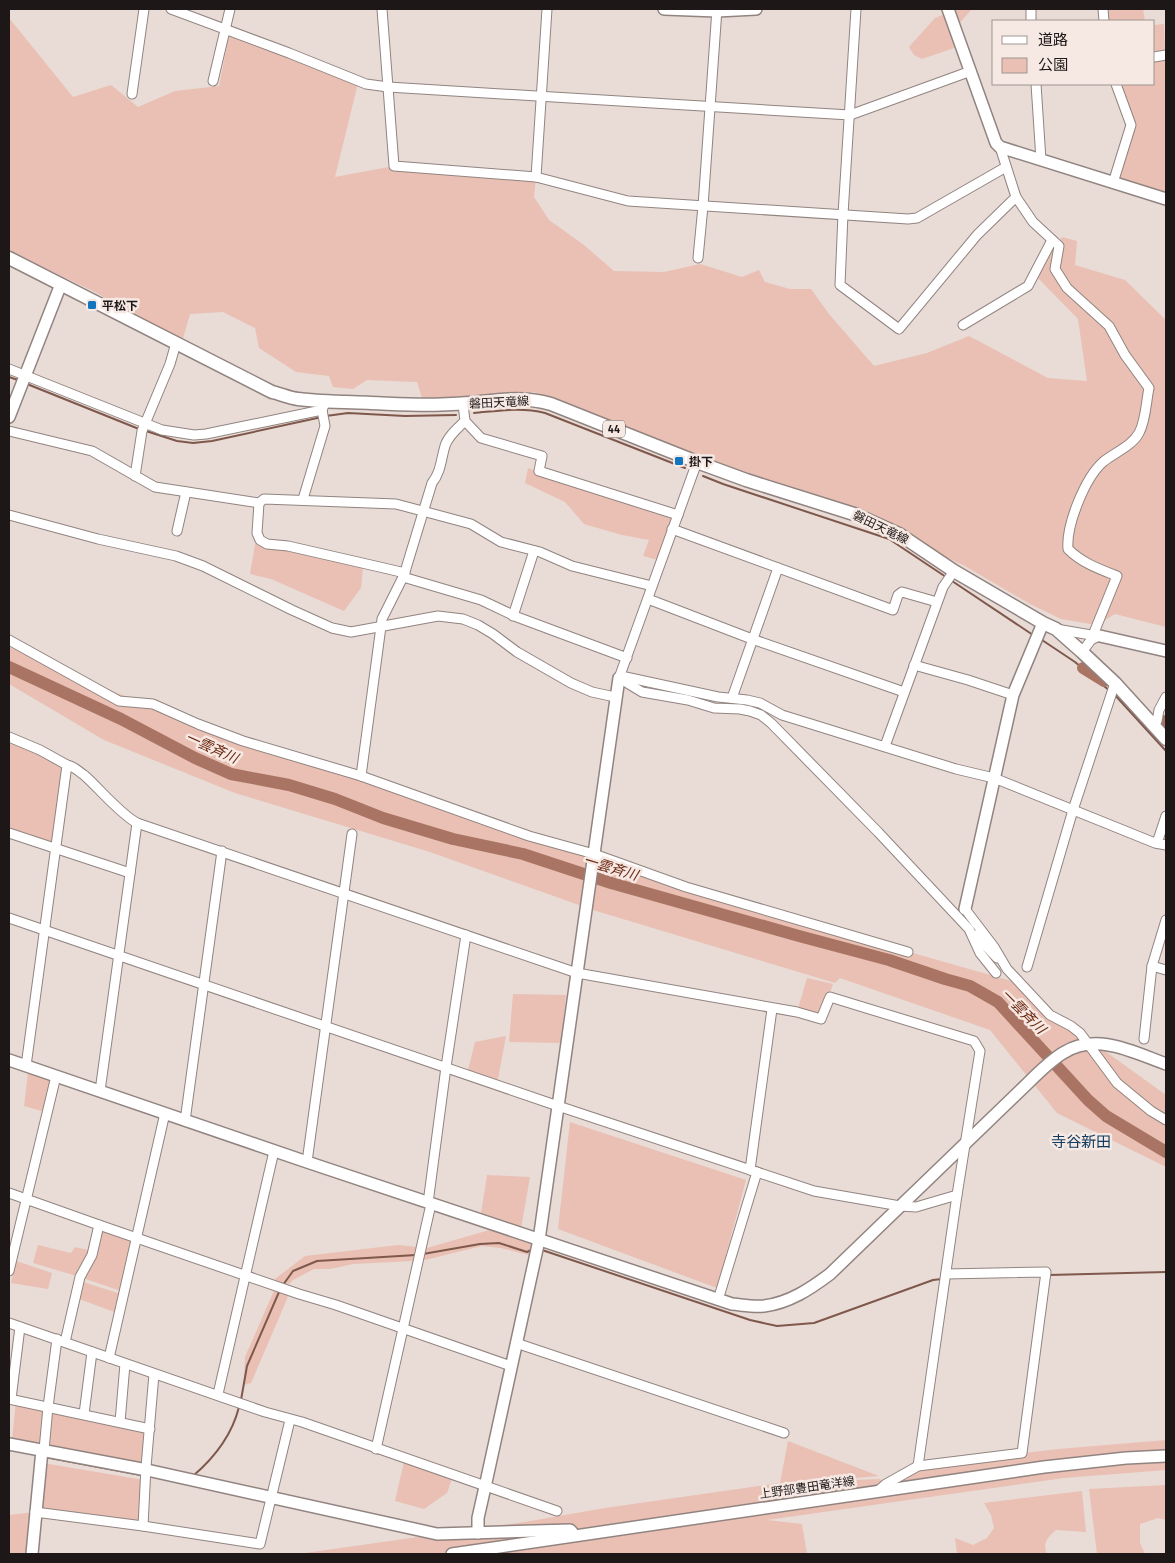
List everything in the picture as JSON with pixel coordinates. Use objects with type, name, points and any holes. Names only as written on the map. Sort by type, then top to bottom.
[{"type":"main road","name":"磐田天竜線","points":[[9,258],[272,392],[324,410],[463,404],[513,398],[537,400],[746,480],[857,514],[899,534],[954,571],[1056,629],[1159,724],[1166,739]]},
{"type":"street","points":[[132,94],[144,9]]},
{"type":"street","points":[[171,9],[366,84],[388,87],[850,115],[970,71]]},
{"type":"street","points":[[213,81],[230,9]]},
{"type":"street","points":[[382,9],[394,166],[536,177],[628,201],[908,219],[916,218],[1006,167]]},
{"type":"street","points":[[536,177],[547,9]]},
{"type":"street","points":[[664,9],[756,9]]},
{"type":"street","points":[[856,9],[840,285],[899,329],[977,235],[1016,197]]},
{"type":"street","points":[[948,9],[996,143],[1000,147],[1016,197],[1032,222],[1059,246],[1054,269],[1067,288],[1109,326],[1125,355],[1149,388],[1140,432],[1127,445],[1101,464],[1088,481],[1076,510],[1067,540],[1068,549],[1076,558],[1117,576],[1096,636],[1082,652]]},
{"type":"street","points":[[698,258],[717,10]]},
{"type":"street","points":[[1036,85],[1041,160]]},
{"type":"street","points":[[1113,183],[1131,125],[1116,85]]},
{"type":"street","points":[[1000,147],[1166,199]]},
{"type":"street","points":[[963,324],[1028,286],[1052,240]]},
{"type":"street","points":[[9,417],[61,284]]},
{"type":"street","points":[[135,476],[144,427],[170,364],[176,343]]},
{"type":"street","points":[[9,369],[24,379],[144,427],[169,432],[194,435],[206,434],[324,410],[326,426],[303,500]]},
{"type":"street","points":[[463,404],[465,421],[481,438],[542,456],[539,471],[678,515]]},
{"type":"street","points":[[361,776],[382,619],[404,575],[432,483],[437,477],[446,444],[452,434],[465,421]]},
{"type":"street","points":[[9,431],[92,451],[155,487],[259,503],[264,499],[396,504],[471,524],[501,542],[534,551],[572,566],[652,586]]},
{"type":"street","points":[[478,1533],[478,1518],[484,1486],[539,1240],[615,697],[620,677],[697,462]]},
{"type":"street","points":[[177,531],[186,492]]},
{"type":"street","points":[[259,503],[257,533],[260,540],[267,544],[288,546],[384,568],[481,600],[513,616],[627,658]]},
{"type":"street","points":[[9,514],[98,539],[176,556],[203,566],[332,628],[351,632],[438,616],[463,619],[478,625],[517,652],[571,683],[592,692],[615,697]]},
{"type":"street","points":[[672,529],[893,610],[898,595],[902,592],[938,602]]},
{"type":"street","points":[[513,616],[534,551]]},
{"type":"street","points":[[732,698],[778,568]]},
{"type":"street","points":[[885,746],[943,587],[954,571]]},
{"type":"street","points":[[648,599],[752,639],[904,692]]},
{"type":"street","points":[[1007,969],[994,947],[965,909],[1013,695],[1043,623]]},
{"type":"street","points":[[1056,629],[1166,651]]},
{"type":"street","points":[[9,640],[118,701],[153,704],[243,741],[361,776],[529,836],[594,854],[686,887],[908,952]]},
{"type":"street","points":[[914,665],[1013,695]]},
{"type":"street","points":[[620,677],[760,703],[782,715],[956,769],[994,778],[1162,844],[1166,816]]},
{"type":"street","points":[[620,677],[642,692],[688,700],[714,708],[740,709],[760,715],[771,723],[852,805],[1050,1015],[1071,1026],[1080,1034],[1117,1083],[1151,1111],[1166,1120]]},
{"type":"street","points":[[1027,967],[1073,810],[1114,683]]},
{"type":"street","points":[[1159,724],[1159,710],[1166,696]]},
{"type":"street","points":[[9,738],[40,750],[72,766],[93,783],[129,819],[137,823],[577,973],[797,1012],[821,1018],[830,998],[974,1041],[980,1051],[918,1466]]},
{"type":"street","points":[[26,1066],[67,765]]},
{"type":"street","points":[[100,1091],[137,823]]},
{"type":"street","points":[[9,833],[130,873]]},
{"type":"street","points":[[307,1162],[352,834]]},
{"type":"street","points":[[185,1121],[222,851]]},
{"type":"street","points":[[9,918],[558,1106],[814,1191],[916,1207],[957,1195]]},
{"type":"street","points":[[1144,1039],[1152,966],[1166,920]]},
{"type":"street","points":[[969,929],[980,953],[996,973]]},
{"type":"street","points":[[376,1449],[430,1204],[446,1067],[466,935]]},
{"type":"street","points":[[1152,966],[1166,970]]},
{"type":"street","points":[[718,1300],[753,1171],[772,1009]]},
{"type":"street","points":[[9,1060],[718,1300],[732,1304],[763,1306],[778,1303],[810,1290],[830,1274],[1050,1062],[1072,1048],[1088,1044],[1106,1044],[1166,1064]]},
{"type":"street","points":[[9,1272],[56,1076]]},
{"type":"street","points":[[109,1358],[165,1113]]},
{"type":"street","points":[[218,1394],[274,1151]]},
{"type":"street","points":[[9,1193],[511,1366]]},
{"type":"street","points":[[32,1554],[35,1512],[48,1407],[61,1341],[80,1277],[92,1255],[99,1225]]},
{"type":"street","points":[[878,1491],[886,1484],[918,1466],[1022,1453],[1046,1272],[946,1274]]},
{"type":"street","points":[[9,1323],[557,1511]]},
{"type":"street","points":[[20,1327],[10,1399],[150,1428]]},
{"type":"street","points":[[516,1343],[784,1433]]},
{"type":"street","points":[[84,1414],[92,1352]]},
{"type":"street","points":[[120,1422],[125,1364]]},
{"type":"street","points":[[143,1526],[154,1374]]},
{"type":"street","points":[[35,1512],[260,1544],[290,1420]]},
{"type":"street","points":[[9,1444],[147,1470],[437,1534],[570,1530],[578,1535]]},
{"type":"street","name":"上野部豊田竜洋線","points":[[452,1554],[1044,1467],[1126,1458],[1166,1456]]},
{"type":"green space","points":[[957,9],[972,9],[960,22],[956,30],[954,48],[922,59],[914,55],[909,47],[935,18]]},
{"type":"green space","points":[[1105,9],[1143,9],[1145,20],[1107,20]]},
{"type":"green space","points":[[9,18],[73,97],[111,85],[138,107],[175,91],[219,86],[229,36],[320,66],[358,83],[335,177],[394,166],[536,177],[534,197],[549,220],[584,245],[614,271],[664,272],[700,264],[742,277],[759,270],[765,282],[790,289],[811,289],[829,314],[874,366],[927,353],[969,336],[1048,378],[1087,381],[1078,319],[1034,274],[1052,240],[1057,245],[1062,237],[1077,241],[1075,265],[1125,280],[1166,320],[1166,627],[1115,614],[1097,625],[1061,619],[943,556],[907,530],[846,507],[757,478],[534,392],[475,399],[423,401],[417,382],[367,380],[353,389],[333,387],[329,376],[296,372],[259,348],[255,328],[223,312],[190,314],[182,342],[95,292],[9,251]]},
{"type":"green space","points":[[1164,24],[1166,55],[1166,199],[1114,179],[1131,136],[1118,85],[1155,85],[1155,25]]},
{"type":"green space","points":[[528,468],[672,517],[658,560],[643,556],[649,540],[622,535],[584,524],[565,502],[525,483]]},
{"type":"green space","points":[[255,544],[363,567],[361,588],[344,611],[271,579],[250,574]]},
{"type":"green space","points":[[9,647],[221,737],[412,794],[821,927],[1015,982],[1080,1033],[1166,1095],[1166,1167],[1057,1113],[990,1030],[840,978],[835,983],[593,910],[430,852],[235,793],[104,740],[9,684]]},
{"type":"green space","points":[[9,742],[64,763],[56,849],[9,830]]},
{"type":"green space","points":[[807,978],[833,984],[821,1019],[797,1012]]},
{"type":"green space","points":[[513,994],[566,995],[561,1043],[509,1042]]},
{"type":"green space","points":[[506,1036],[497,1084],[467,1074],[475,1042]]},
{"type":"green space","points":[[28,1073],[52,1080],[45,1112],[24,1106]]},
{"type":"green space","points":[[570,1122],[746,1180],[717,1288],[558,1229]]},
{"type":"green space","points":[[487,1175],[530,1177],[520,1234],[480,1220]]},
{"type":"green space","points":[[99,1225],[134,1237],[121,1291],[33,1263],[38,1245],[71,1253],[75,1247],[92,1251]]},
{"type":"green space","points":[[493,1229],[534,1244],[529,1255],[501,1248],[482,1246],[425,1260],[422,1257],[420,1250]]},
{"type":"green space","points":[[398,1245],[418,1247],[413,1261],[353,1264],[330,1269],[314,1269],[289,1284],[277,1282],[275,1279],[305,1256]]},
{"type":"green space","points":[[16,1261],[52,1273],[48,1289],[11,1283]]},
{"type":"green space","points":[[83,1282],[121,1294],[117,1313],[79,1299]]},
{"type":"green space","points":[[276,1286],[289,1290],[287,1299],[251,1383],[244,1385],[245,1357]]},
{"type":"green space","points":[[16,1400],[150,1429],[144,1470],[12,1441]]},
{"type":"green space","points":[[1166,1440],[1166,1470],[1064,1478],[767,1520],[802,1524],[807,1554],[298,1554],[780,1483],[788,1441],[879,1476],[807,1482],[880,1479],[886,1484],[918,1466],[1058,1449]]},
{"type":"green space","points":[[404,1462],[453,1476],[447,1493],[424,1509],[395,1501]]},
{"type":"green space","points":[[43,1463],[144,1480],[140,1526],[35,1510]]},
{"type":"green space","points":[[1166,1485],[1166,1520],[1158,1518],[1140,1524],[1140,1543],[1145,1554],[1097,1554],[1089,1489]]},
{"type":"green space","points":[[1082,1491],[1086,1532],[1056,1530],[1047,1540],[1045,1547],[1047,1554],[957,1554],[955,1538],[973,1545],[987,1538],[994,1528],[991,1515],[984,1503]]},
{"type":"green space","points":[[35,1512],[32,1554],[9,1554],[9,1515]]},
{"type":"waterway","points":[[9,377],[18,380]]},
{"type":"waterway","points":[[27,384],[139,429]]},
{"type":"waterway","points":[[474,413],[518,410],[545,413],[685,468]]},
{"type":"waterway","points":[[326,416],[348,413],[405,416],[456,415]]},
{"type":"waterway","points":[[146,431],[177,441],[193,443],[212,441],[322,417]]},
{"type":"waterway","points":[[703,476],[889,539],[946,577]]},
{"type":"waterway","points":[[952,581],[1033,635]]},
{"type":"waterway","points":[[1042,640],[1075,662],[1110,691]]},
{"type":"waterway","name":"一雲斉川","points":[[9,667],[121,719],[195,758],[231,774],[289,785],[335,799],[383,818],[453,839],[523,854],[611,883],[889,960],[970,986],[998,1002],[1088,1100],[1106,1116],[1166,1152]]},
{"type":"waterway","points":[[1083,668],[1104,681]]},
{"type":"waterway","points":[[1114,694],[1166,751]]},
{"type":"waterway","points":[[423,1254],[480,1244],[499,1243],[527,1252],[533,1249]]},
{"type":"waterway","points":[[542,1250],[750,1320],[777,1326],[814,1323],[933,1280],[942,1279]]},
{"type":"waterway","points":[[283,1285],[293,1271],[317,1261],[416,1255]]},
{"type":"waterway","points":[[1049,1275],[1166,1272]]},
{"type":"waterway","points":[[241,1400],[247,1366],[279,1292]]},
{"type":"waterway","points":[[193,1476],[208,1462],[221,1445],[232,1427],[239,1407]]},
{"type":"waterway","points":[[45,1457],[141,1475]]},
{"type":"place","name":"平松下","points":[[92,305]]},
{"type":"place","name":"掛下","points":[[679,461]]},
{"type":"district","name":"寺谷新田","points":[[1081,1141]]}]
